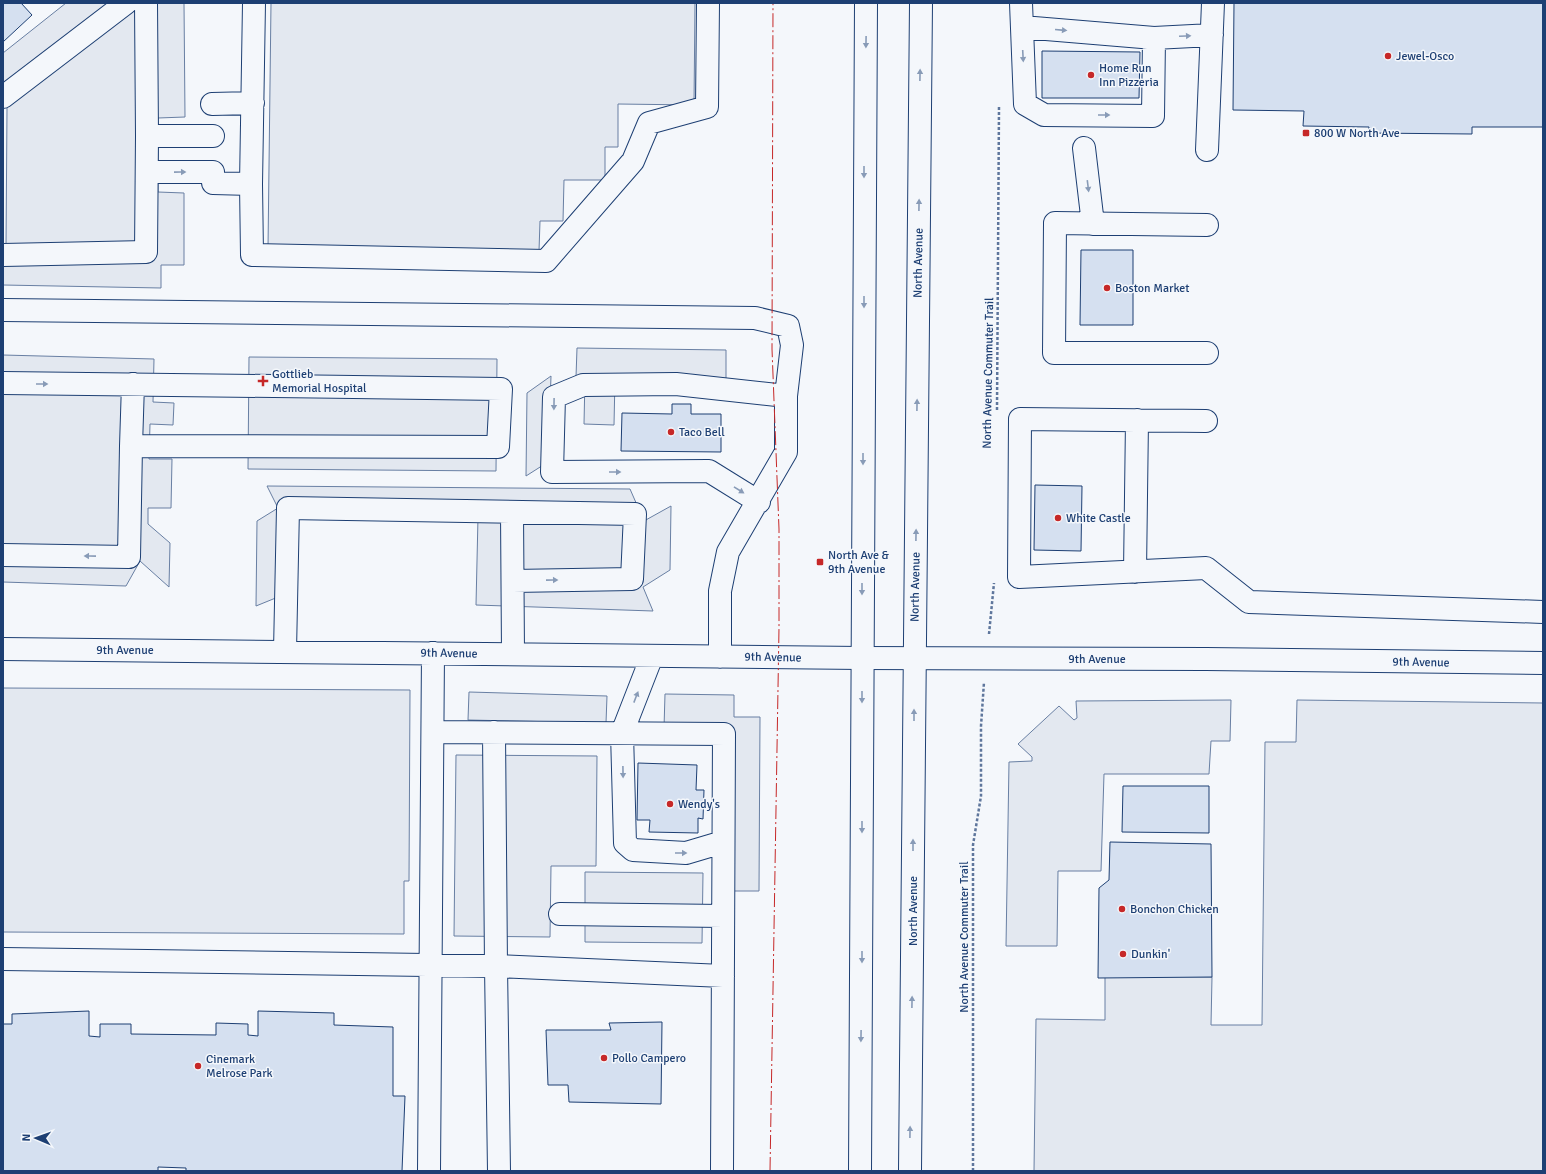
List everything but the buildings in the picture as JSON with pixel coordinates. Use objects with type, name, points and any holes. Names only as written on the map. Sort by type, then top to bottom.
[{"type":"main road","points":[[3,97],[126,3]]},
{"type":"main road","points":[[3,255],[146,252],[146,3]]},
{"type":"main road","points":[[254,3],[251,184],[252,255],[546,261],[633,161],[649,123],[707,106],[708,3]]},
{"type":"main road","points":[[860,1171],[866,3]]},
{"type":"main road","name":"North Avenue","points":[[910,1171],[921,3]]},
{"type":"main road","points":[[1021,3],[1025,104],[1044,115],[1153,116],[1154,38]]},
{"type":"main road","points":[[1208,150],[1213,3]]},
{"type":"main road","points":[[1022,27],[1154,38],[1212,35]]},
{"type":"main road","points":[[212,104],[252,103]]},
{"type":"main road","points":[[147,136],[213,136]]},
{"type":"main road","points":[[1084,148],[1093,224]]},
{"type":"main road","points":[[147,172],[213,177],[251,184]]},
{"type":"main road","points":[[1206,353],[1054,353],[1055,223],[1207,225]]},
{"type":"main road","points":[[3,310],[755,318],[788,326],[792,345],[786,396],[786,452],[728,552],[720,590],[720,657]]},
{"type":"main road","points":[[3,383],[501,389],[498,447],[131,446]]},
{"type":"main road","points":[[3,555],[129,557],[132,384]]},
{"type":"main road","points":[[758,502],[708,471],[552,472],[554,397],[583,385],[676,384],[786,396]]},
{"type":"main road","points":[[1206,421],[1020,419],[1019,577],[1206,568],[1248,602],[1543,612]]},
{"type":"main road","points":[[1135,572],[1137,420]]},
{"type":"main road","points":[[285,651],[288,508],[635,514],[632,579],[513,581]]},
{"type":"main road","points":[[512,512],[513,654]]},
{"type":"main road","name":"9th Avenue","points":[[3,648],[720,657],[1206,659],[1543,663]]},
{"type":"main road","points":[[429,1171],[433,653]]},
{"type":"main road","points":[[652,656],[622,733],[625,843],[633,850],[686,853],[723,842]]},
{"type":"main road","points":[[433,732],[724,734],[722,1171]]},
{"type":"main road","points":[[494,732],[499,1171]]},
{"type":"main road","points":[[560,914],[723,916]]},
{"type":"main road","points":[[3,959],[496,966],[723,976]]},
{"type":"path","name":"North Avenue Commuter Trail","points":[[996,418],[999,126]]},
{"type":"path","points":[[991,621],[994,582]]},
{"type":"path","name":"North Avenue Commuter Trail","points":[[973,1171],[974,845],[980,809],[982,777],[982,703]]},
{"type":"shaded area","points":[[66,3],[184,3],[185,117],[158,118],[158,192],[184,193],[184,265],[161,265],[161,288],[3,285],[3,248],[6,248],[7,108],[3,104],[3,53]]},
{"type":"shaded area","points":[[271,3],[695,3],[694,105],[618,104],[618,147],[605,147],[605,180],[564,180],[563,221],[540,221],[539,251],[268,248]]},
{"type":"shaded area","points":[[577,348],[726,350],[726,379],[615,378],[614,425],[584,424],[585,377],[576,377]]},
{"type":"shaded area","points":[[3,355],[154,359],[153,402],[174,403],[173,425],[150,424],[149,459],[172,459],[171,508],[148,508],[148,524],[170,543],[169,587],[140,561],[126,586],[3,582]]},
{"type":"shaded area","points":[[249,357],[497,359],[496,471],[248,469]]},
{"type":"shaded area","points":[[551,376],[548,462],[526,476],[527,393]]},
{"type":"shaded area","points":[[267,486],[630,489],[644,521],[671,506],[670,570],[643,587],[653,611],[476,605],[478,517],[285,513],[283,595],[256,606],[257,521],[278,508]]},
{"type":"shaded area","points":[[3,688],[410,690],[409,881],[404,881],[404,934],[3,932]]},
{"type":"shaded area","points":[[469,692],[607,696],[606,723],[468,720]]},
{"type":"shaded area","points":[[665,694],[734,695],[734,717],[760,717],[759,891],[729,891],[729,729],[664,728]]},
{"type":"shaded area","points":[[1231,700],[1230,741],[1211,741],[1209,774],[1104,774],[1101,871],[1058,871],[1057,946],[1006,946],[1009,762],[1032,761],[1032,757],[1018,744],[1059,706],[1074,720],[1077,718],[1076,701]]},
{"type":"shaded area","points":[[1297,700],[1543,703],[1543,1171],[1034,1171],[1036,1019],[1105,1020],[1105,976],[1212,977],[1211,1025],[1262,1025],[1265,742],[1296,742]]},
{"type":"shaded area","points":[[456,755],[597,756],[596,866],[551,866],[550,937],[454,936]]},
{"type":"shaded area","points":[[585,872],[703,873],[702,943],[585,942]]},
{"type":"power","points":[[770,1171],[779,628],[779,529],[772,349],[773,3]]},
{"type":"place","name":"Jewel-Osco","points":[[1388,56]]},
{"type":"place","name":"Home Run Inn Pizzeria","points":[[1091,75]]},
{"type":"place","name":"800 W North Ave","points":[[1306,133]]},
{"type":"place","name":"Boston Market","points":[[1107,288]]},
{"type":"place","name":"Gottlieb Memorial Hospital","points":[[263,381]]},
{"type":"place","name":"Taco Bell","points":[[671,432]]},
{"type":"place","name":"White Castle","points":[[1058,518]]},
{"type":"place","name":"North Ave & 9th Avenue","points":[[820,562]]},
{"type":"place","name":"Wendy's","points":[[670,804]]},
{"type":"place","name":"Bonchon Chicken","points":[[1122,909]]},
{"type":"place","name":"Dunkin'","points":[[1123,954]]},
{"type":"place","name":"Pollo Campero","points":[[604,1058]]},
{"type":"place","name":"Cinemark Melrose Park","points":[[198,1066]]}]
